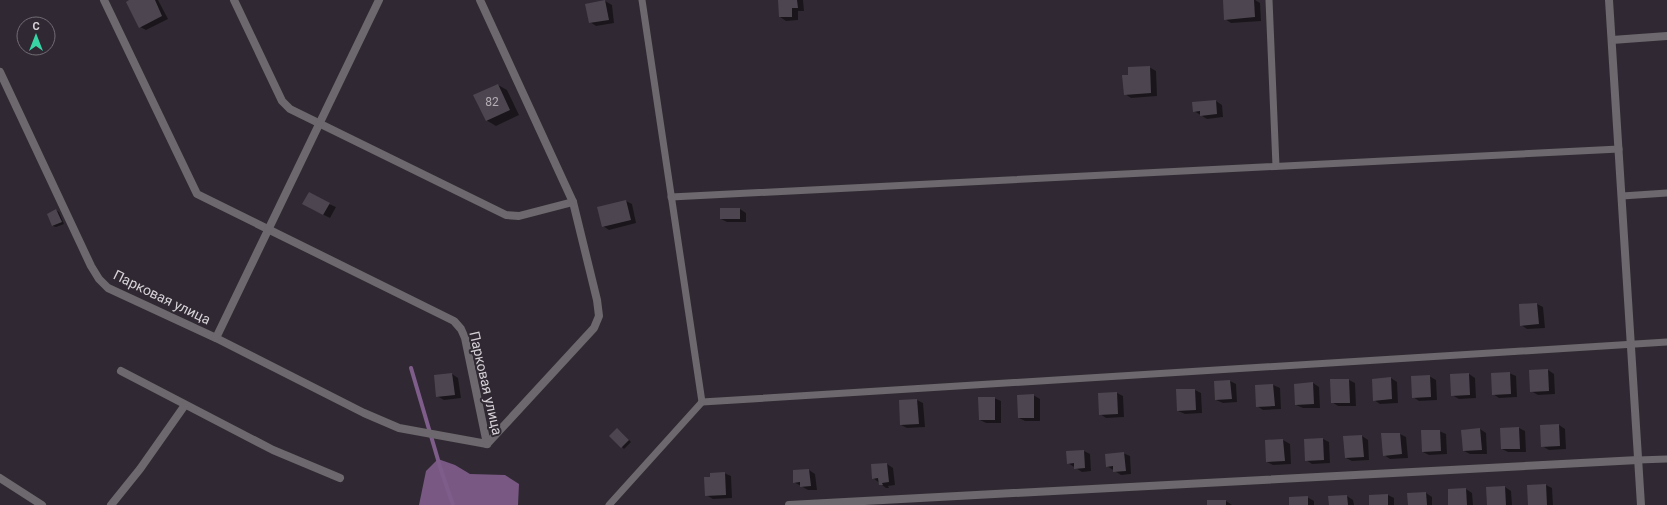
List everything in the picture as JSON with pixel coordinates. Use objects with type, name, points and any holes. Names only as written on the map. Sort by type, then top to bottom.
[{"type":"street","name":"Парковая улица","points":[[0,72],[91,266],[99,279],[108,288],[216,338],[364,413],[399,428],[487,444],[465,338],[461,329],[454,321],[197,194],[104,0]]},
{"type":"street","points":[[234,0],[282,101],[290,109],[506,215],[519,216],[573,202]]},
{"type":"street","points":[[216,338],[379,0]]},
{"type":"street","points":[[480,0],[573,202],[597,300],[599,316],[594,328],[487,444]]},
{"type":"street","points":[[1609,0],[1641,505]]},
{"type":"street","points":[[1612,40],[1667,36]]},
{"type":"street","points":[[121,371],[273,450],[340,478]]},
{"type":"street","points":[[111,505],[140,470],[185,405]]},
{"type":"street","points":[[789,505],[1638,460]]},
{"type":"street","points":[[0,478],[42,505]]},
{"type":"lane","points":[[642,0],[702,402]]},
{"type":"lane","points":[[1269,0],[1276,166]]},
{"type":"lane","points":[[671,197],[1619,149]]},
{"type":"lane","points":[[1622,196],[1667,193]]},
{"type":"lane","points":[[609,505],[702,402],[1667,342]]},
{"type":"lane","points":[[1638,460],[1667,459]]},
{"type":"shaded area","points":[[438,459],[455,465],[470,474],[505,475],[519,484],[518,505],[419,505],[426,471]]},
{"type":"building","points":[[129,0],[155,0],[162,16],[139,28],[126,2]]},
{"type":"building","points":[[605,0],[609,20],[589,23],[585,4]]},
{"type":"building","points":[[778,0],[797,0],[798,8],[792,8],[792,17],[779,17]]},
{"type":"building","points":[[1223,0],[1254,0],[1255,17],[1224,20]]},
{"type":"building","points":[[1150,66],[1151,93],[1124,95],[1122,75],[1128,75],[1128,67]]},
{"type":"building","points":[[498,84],[510,110],[486,121],[473,95]]},
{"type":"building","points":[[1216,100],[1217,114],[1200,116],[1200,111],[1193,112],[1192,102]]},
{"type":"building","points":[[309,192],[330,203],[323,215],[302,204]]},
{"type":"building","points":[[626,200],[631,220],[602,227],[597,207]]},
{"type":"building","points":[[720,208],[740,208],[740,219],[720,219]]},
{"type":"building","points":[[56,209],[62,222],[52,226],[47,214]]},
{"type":"building","points":[[1537,303],[1539,324],[1520,326],[1519,304]]},
{"type":"building","points":[[1548,369],[1549,391],[1530,392],[1529,370]]},
{"type":"building","points":[[1510,372],[1511,394],[1492,395],[1491,373]]},
{"type":"building","points":[[452,373],[455,395],[436,397],[434,375]]},
{"type":"building","points":[[1469,373],[1470,395],[1451,396],[1450,374]]},
{"type":"building","points":[[1430,375],[1431,397],[1412,398],[1411,376]]},
{"type":"building","points":[[1391,377],[1392,399],[1373,401],[1372,379]]},
{"type":"building","points":[[1330,379],[1349,379],[1350,403],[1331,403]]},
{"type":"building","points":[[1230,380],[1232,399],[1215,400],[1214,381]]},
{"type":"building","points":[[1313,382],[1314,404],[1295,405],[1294,384]]},
{"type":"building","points":[[1273,384],[1275,406],[1256,407],[1255,385]]},
{"type":"building","points":[[1176,389],[1195,389],[1196,410],[1177,411]]},
{"type":"building","points":[[1117,392],[1118,414],[1099,415],[1098,393]]},
{"type":"building","points":[[1034,394],[1034,418],[1018,418],[1017,395]]},
{"type":"building","points":[[978,397],[995,397],[995,420],[979,420]]},
{"type":"building","points":[[917,399],[919,424],[900,425],[899,400]]},
{"type":"building","points":[[1559,424],[1560,446],[1541,447],[1540,425]]},
{"type":"building","points":[[1519,427],[1520,449],[1501,449],[1500,428]]},
{"type":"building","points":[[617,428],[629,440],[621,448],[609,436]]},
{"type":"building","points":[[1480,428],[1482,450],[1463,451],[1461,430]]},
{"type":"building","points":[[1421,430],[1440,430],[1441,451],[1422,452]]},
{"type":"building","points":[[1381,433],[1400,433],[1402,454],[1383,456]]},
{"type":"building","points":[[1362,435],[1364,457],[1345,458],[1343,436]]},
{"type":"building","points":[[1323,438],[1324,460],[1305,461],[1304,439]]},
{"type":"building","points":[[1283,439],[1285,461],[1266,462],[1265,440]]},
{"type":"building","points":[[1084,450],[1085,468],[1074,469],[1074,463],[1067,464],[1066,451]]},
{"type":"building","points":[[1124,452],[1126,471],[1113,472],[1113,466],[1106,467],[1105,454]]},
{"type":"building","points":[[887,463],[889,482],[879,485],[878,478],[872,479],[871,464]]},
{"type":"building","points":[[809,469],[811,486],[800,487],[800,482],[793,483],[793,470]]},
{"type":"building","points":[[725,472],[726,495],[705,496],[704,477],[710,477],[710,473]]},
{"type":"building","points":[[1546,484],[1547,505],[1528,505],[1527,485]]},
{"type":"building","points":[[1505,486],[1506,505],[1487,505],[1486,487]]},
{"type":"building","points":[[1466,488],[1467,505],[1448,505],[1448,489]]},
{"type":"building","points":[[1426,492],[1427,505],[1408,505],[1407,493]]},
{"type":"building","points":[[1388,494],[1388,505],[1369,505],[1369,495]]},
{"type":"building","points":[[1347,495],[1348,505],[1329,505],[1328,496]]},
{"type":"building","points":[[1308,496],[1308,505],[1289,505],[1289,497]]},
{"type":"building","points":[[1207,500],[1226,500],[1226,505],[1207,505]]},
{"type":"waterway","points":[[411,368],[441,470],[453,505]]}]
